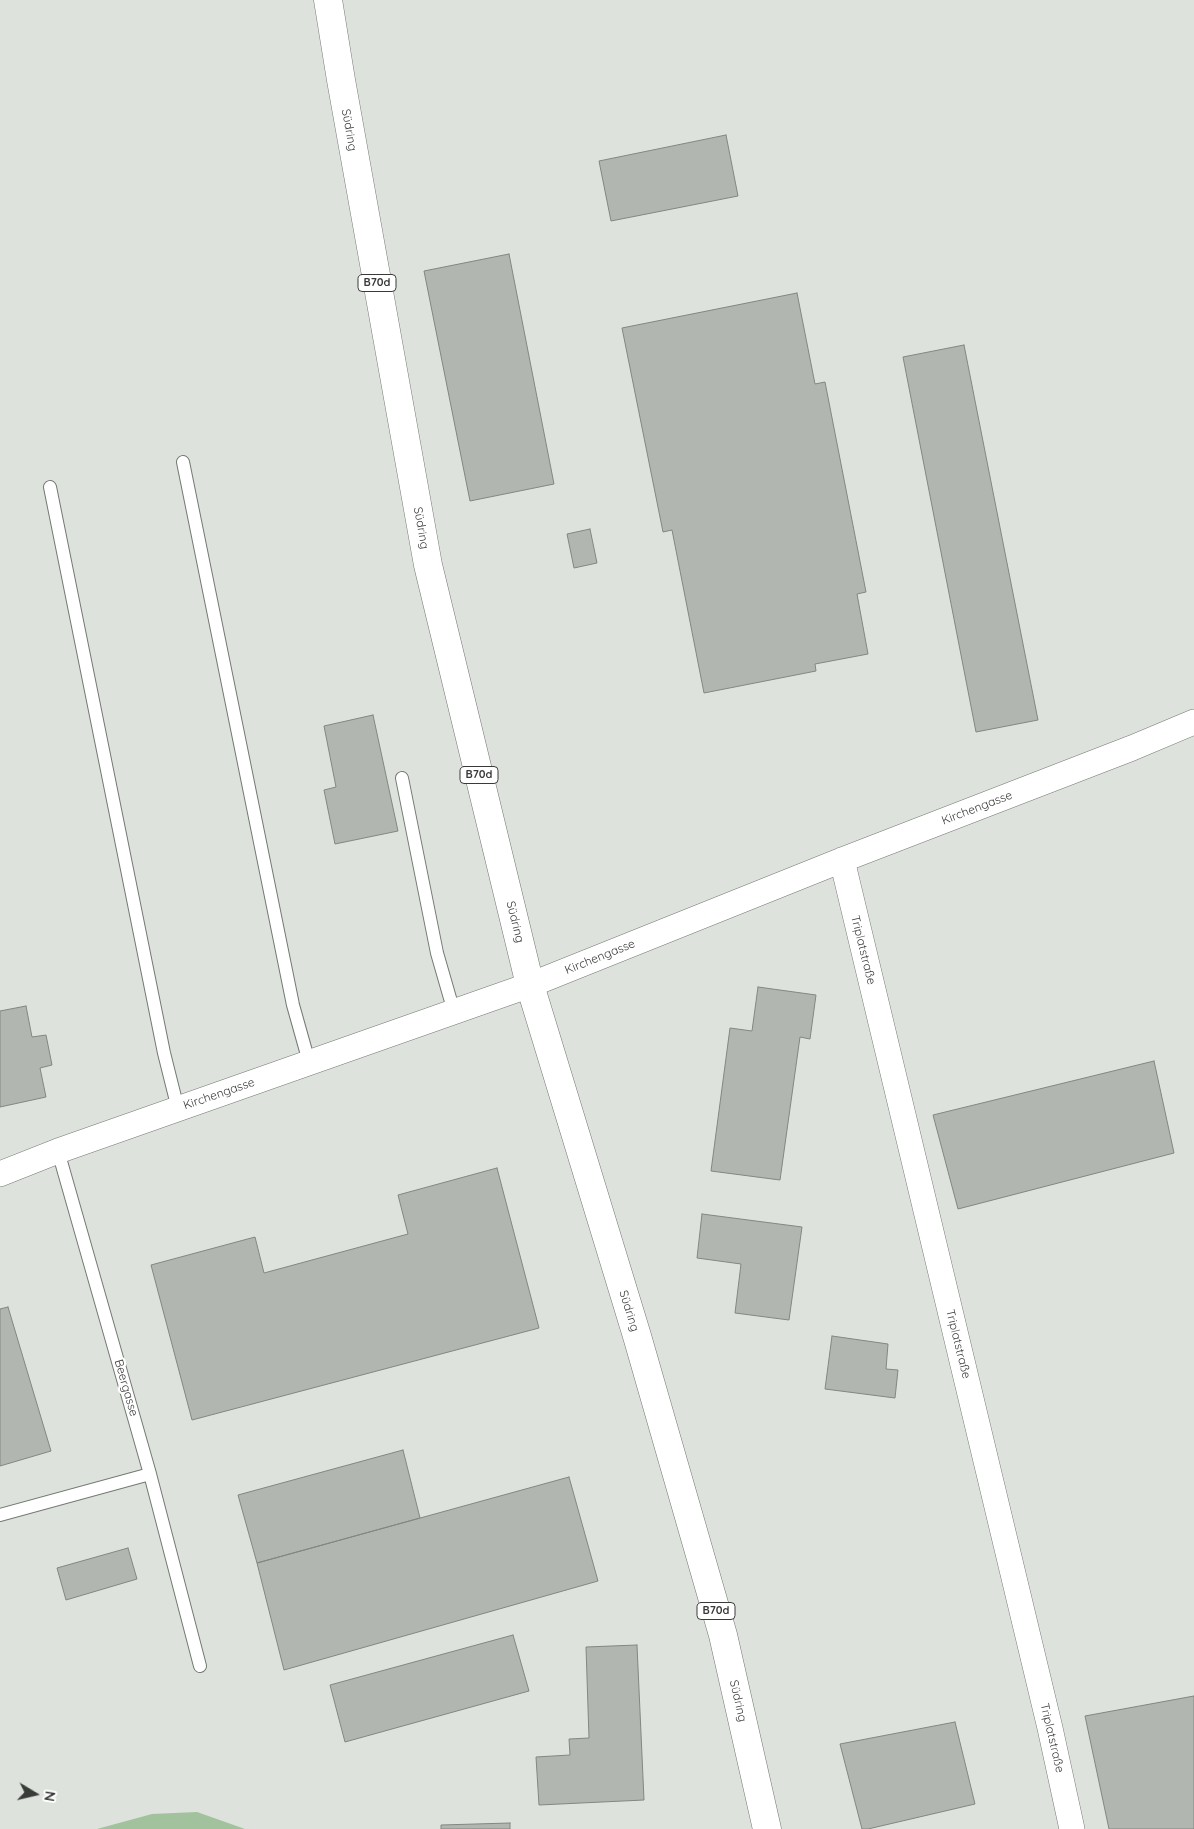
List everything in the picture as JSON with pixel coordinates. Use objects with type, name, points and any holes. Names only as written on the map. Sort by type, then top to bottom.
[{"type":"main road","name":"Südring","points":[[328,0],[428,566],[530,985],[637,1336],[723,1635],[767,1829]]},
{"type":"street","name":"Kirchengasse","points":[[0,1174],[178,1108],[530,985],[1194,722]]},
{"type":"street","name":"Triplatstraße","points":[[842,860],[1048,1719],[1072,1829]]},
{"type":"lane","points":[[183,462],[293,1005],[309,1062]]},
{"type":"lane","points":[[50,487],[164,1053],[178,1108]]},
{"type":"lane","points":[[402,778],[437,953],[454,1012]]},
{"type":"lane","name":"Beergasse","points":[[58,1151],[150,1474],[200,1666]]},
{"type":"lane","points":[[0,1515],[150,1474]]},
{"type":"green space","points":[[197,1812],[245,1829],[97,1829],[152,1814]]},
{"type":"building","points":[[726,135],[738,196],[611,221],[599,161]]},
{"type":"building","points":[[509,254],[554,484],[470,501],[424,271]]},
{"type":"building","points":[[797,293],[815,384],[825,382],[866,592],[857,594],[868,654],[815,664],[816,671],[704,693],[672,530],[663,532],[622,328]]},
{"type":"building","points":[[964,345],[1038,720],[976,732],[903,357]]},
{"type":"building","points":[[590,529],[597,563],[574,568],[567,534]]},
{"type":"building","points":[[373,715],[398,831],[335,844],[324,790],[336,787],[324,726]]},
{"type":"building","points":[[758,987],[816,995],[810,1039],[800,1037],[780,1180],[711,1171],[730,1028],[752,1031]]},
{"type":"building","points":[[26,1006],[32,1037],[46,1035],[52,1065],[40,1068],[46,1097],[0,1107],[0,1011]]},
{"type":"building","points":[[1154,1061],[1174,1153],[958,1209],[933,1115]]},
{"type":"building","points":[[497,1168],[539,1328],[192,1420],[151,1265],[255,1237],[264,1273],[408,1234],[398,1195]]},
{"type":"building","points":[[702,1214],[802,1227],[789,1320],[735,1313],[741,1264],[697,1258]]},
{"type":"building","points":[[8,1307],[51,1451],[0,1466],[0,1309]]},
{"type":"building","points":[[832,1336],[888,1344],[886,1369],[898,1370],[895,1398],[825,1389]]},
{"type":"building","points":[[403,1450],[420,1518],[257,1563],[238,1495]]},
{"type":"building","points":[[569,1477],[598,1581],[284,1670],[257,1563]]},
{"type":"building","points":[[128,1548],[137,1579],[66,1600],[57,1568]]},
{"type":"building","points":[[513,1635],[529,1691],[345,1742],[330,1685]]},
{"type":"building","points":[[637,1645],[644,1800],[539,1805],[536,1757],[570,1755],[569,1739],[589,1738],[586,1647]]},
{"type":"building","points":[[1194,1696],[1194,1829],[1109,1829],[1085,1716]]},
{"type":"building","points":[[955,1722],[975,1804],[862,1829],[840,1744]]},
{"type":"building","points":[[510,1823],[510,1829],[441,1829],[441,1825]]}]
